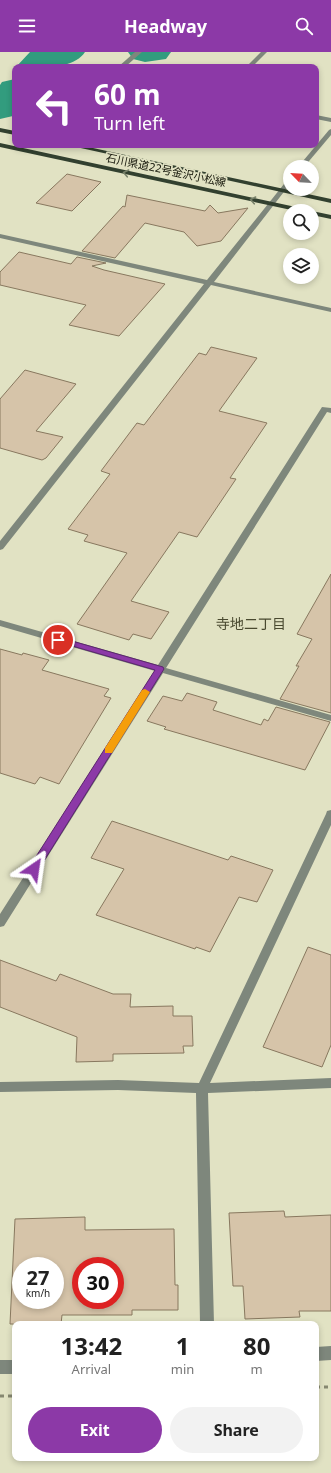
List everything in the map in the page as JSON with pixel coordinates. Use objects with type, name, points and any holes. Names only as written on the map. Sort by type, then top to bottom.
[{"type":"main road","points":[[0,130],[12,132]]},
{"type":"main road","name":"石川県道22号金沢小松線","points":[[0,145],[12,148]]},
{"type":"main road","name":"石川県道22号金沢小松線","points":[[14,148],[283,206]]},
{"type":"main road","name":"石川県道22号金沢小松線","points":[[84,148],[331,201]]},
{"type":"main road","points":[[319,214],[331,217]]},
{"type":"street","points":[[252,64],[264,52]]},
{"type":"street","points":[[125,64],[138,53]]},
{"type":"street","points":[[319,118],[331,120]]},
{"type":"street","points":[[319,145],[331,131]]},
{"type":"street","points":[[307,160],[317,148]]},
{"type":"street","points":[[0,547],[273,204],[282,190]]},
{"type":"street","points":[[0,236],[331,310]]},
{"type":"street","points":[[0,923],[325,410],[331,411]]},
{"type":"street","points":[[0,623],[331,718]]},
{"type":"street","points":[[207,1321],[202,1088],[331,814]]},
{"type":"street","points":[[0,1087],[118,1085],[202,1088],[331,1083]]},
{"type":"street","points":[[319,1354],[331,1353]]},
{"type":"street","points":[[0,1367],[12,1367]]},
{"type":"path","points":[[319,1387],[331,1386]]},
{"type":"path","points":[[0,1396],[12,1396]]},
{"type":"building","points":[[67,174],[101,182],[72,211],[36,203]]},
{"type":"building","points":[[127,195],[205,211],[210,205],[218,213],[248,208],[221,241],[197,246],[184,232],[145,223],[115,258],[82,251],[123,206],[125,207]]},
{"type":"building","points":[[19,252],[71,264],[77,257],[106,263],[92,266],[165,284],[119,336],[69,325],[86,305],[0,285],[0,272]]},
{"type":"building","points":[[211,347],[257,358],[219,411],[267,423],[230,478],[236,479],[197,537],[179,532],[131,601],[169,612],[151,639],[133,634],[129,640],[77,624],[127,553],[84,541],[88,535],[68,529],[110,474],[101,471],[137,423],[144,425],[199,353],[206,355]]},
{"type":"building","points":[[25,370],[76,384],[36,431],[63,437],[46,458],[42,460],[0,448],[0,399]]},
{"type":"building","points":[[331,574],[331,713],[280,699],[299,666],[296,666],[312,639],[297,634]]},
{"type":"building","points":[[0,649],[49,660],[42,670],[109,689],[104,696],[111,698],[59,784],[40,777],[35,784],[0,773]]},
{"type":"building","points":[[187,693],[217,702],[213,710],[261,725],[264,719],[268,721],[276,707],[330,722],[305,770],[164,729],[166,727],[147,721],[163,696],[182,701]]},
{"type":"building","points":[[112,821],[228,860],[231,856],[273,870],[257,902],[239,897],[210,952],[196,947],[195,949],[96,915],[124,869],[91,858]]},
{"type":"building","points":[[308,947],[331,955],[331,1045],[322,1067],[263,1047]]},
{"type":"building","points":[[0,960],[56,981],[60,974],[113,994],[131,994],[130,1007],[173,1006],[173,1016],[192,1016],[193,1046],[183,1046],[184,1053],[113,1054],[113,1061],[76,1062],[77,1037],[0,1007]]},
{"type":"building","points":[[284,1211],[285,1217],[331,1215],[331,1311],[299,1311],[300,1317],[245,1319],[243,1286],[233,1286],[229,1213]]},
{"type":"building","points":[[85,1217],[85,1230],[174,1229],[175,1285],[178,1285],[178,1310],[132,1310],[132,1315],[62,1315],[61,1321],[12,1321],[12,1324],[10,1324],[12,1282],[12,1309],[64,1309],[64,1257],[13,1257],[15,1219]]},
{"type":"waterway","points":[[37,64],[40,60],[68,52]]},
{"type":"waterway","points":[[145,52],[154,52]]},
{"type":"waterway","points":[[0,108],[12,94]]},
{"type":"slow traffic","points":[[109,750],[145,692]]},
{"type":"district","name":"寺地二丁目","points":[[251,624]]},
{"type":"route","points":[[34,869],[160,669],[58,640]]}]
